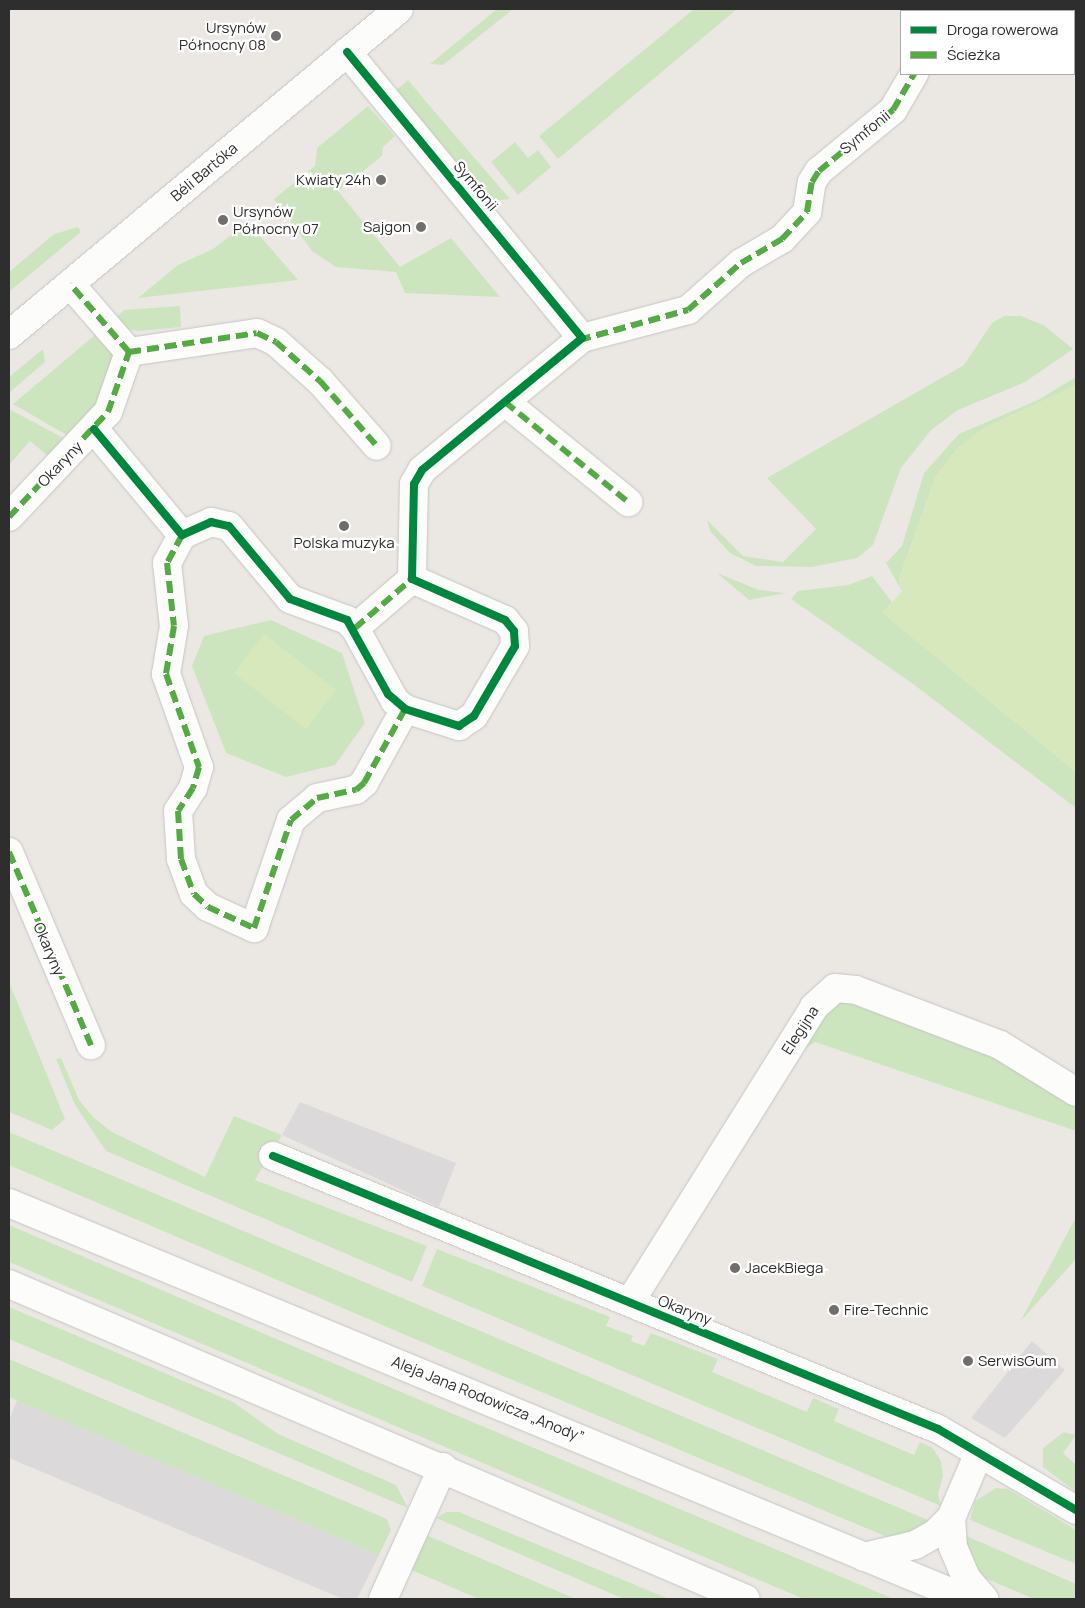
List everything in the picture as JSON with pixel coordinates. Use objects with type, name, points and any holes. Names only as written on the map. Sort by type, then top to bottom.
[{"type":"street","name":"Béli Bartóka","points":[[9,335],[399,9]]},
{"type":"street","name":"Symfonii","points":[[347,52],[582,338],[688,310],[704,300],[741,263],[782,239],[802,221],[819,171],[893,110],[902,98],[914,75]]},
{"type":"street","points":[[70,284],[129,352],[257,333],[276,342],[320,381],[377,446]]},
{"type":"street","points":[[356,628],[412,579],[414,484],[422,470],[582,338]]},
{"type":"street","name":"Okaryny","points":[[9,516],[94,429],[118,391],[129,352]]},
{"type":"street","points":[[505,402],[628,502]]},
{"type":"street","points":[[94,429],[182,535]]},
{"type":"street","points":[[405,709],[364,782],[356,790],[317,798],[291,820],[254,928],[208,906],[194,894],[182,859],[178,811],[193,788],[199,767],[166,674],[174,626],[167,563],[182,535],[211,522],[229,526],[290,599],[348,620],[356,628],[388,694],[405,709],[459,726],[468,722],[515,646],[514,631],[505,620],[412,579]]},
{"type":"street","name":"Okaryny","points":[[9,852],[91,1045]]},
{"type":"street","name":"Elegijna","points":[[630,1302],[814,1008],[835,988],[856,990],[1000,1045],[1076,1092]]},
{"type":"street","name":"Okaryny","points":[[273,1156],[938,1429],[1076,1510]]},
{"type":"street","points":[[9,1188],[43,1218]]},
{"type":"street","name":"Aleja Jana Rodowicza „Anody”","points":[[9,1203],[967,1599]]},
{"type":"street","points":[[9,1284],[443,1467],[746,1599]]},
{"type":"street","points":[[979,1453],[951,1518],[953,1547],[966,1578],[984,1599]]},
{"type":"street","points":[[383,1599],[443,1467]]},
{"type":"street","points":[[864,1557],[915,1545],[951,1518]]},
{"type":"shaded area","points":[[300,1102],[456,1163],[439,1207],[282,1135]]},
{"type":"shaded area","points":[[1032,1341],[1065,1370],[1005,1438],[971,1418]]},
{"type":"shaded area","points":[[17,1400],[379,1555],[357,1599],[343,1599],[9,1458],[9,1421]]},
{"type":"green space","points":[[497,9],[513,9],[443,65],[430,64]]},
{"type":"green space","points":[[694,9],[737,9],[558,159],[539,136]]},
{"type":"green space","points":[[408,80],[510,199],[490,201],[395,91]]},
{"type":"green space","points":[[368,106],[395,136],[383,147],[382,156],[338,191],[400,267],[451,238],[500,297],[405,293],[396,272],[336,267],[312,251],[274,199],[315,166],[317,148]]},
{"type":"green space","points":[[515,142],[528,158],[538,150],[551,167],[518,195],[491,162]]},
{"type":"green space","points":[[248,222],[298,280],[138,298],[178,265],[213,249]]},
{"type":"green space","points":[[78,227],[81,232],[9,292],[9,272],[54,234]]},
{"type":"green space","points":[[180,306],[181,327],[139,331],[127,329],[116,318],[124,310]]},
{"type":"green space","points":[[1004,316],[1021,316],[1045,326],[1073,349],[1025,382],[958,410],[931,430],[901,468],[873,545],[857,558],[812,567],[756,566],[730,553],[710,531],[707,520],[743,556],[783,562],[816,529],[767,478],[964,365],[992,323]]},
{"type":"green space","points":[[95,335],[115,357],[102,403],[72,438],[13,404]]},
{"type":"green space","points":[[43,349],[45,362],[9,393],[9,377]]},
{"type":"green space","points":[[1076,377],[1076,385],[959,447],[936,476],[899,579],[902,591],[886,563],[902,546],[924,473],[959,434],[1038,400]]},
{"type":"green space","points":[[1076,385],[1076,772],[883,613],[902,591],[899,579],[936,476],[959,447],[984,428]]},
{"type":"green space","points":[[9,409],[69,441],[49,457],[30,441],[9,465]]},
{"type":"green space","points":[[717,573],[759,590],[785,593],[749,600]]},
{"type":"green space","points":[[872,576],[892,602],[883,613],[1076,772],[1076,808],[913,684],[791,599],[798,591],[848,585]]},
{"type":"green space","points":[[271,620],[342,653],[365,723],[335,765],[286,777],[226,753],[192,666],[204,636]]},
{"type":"green space","points":[[264,634],[336,690],[306,729],[234,673]]},
{"type":"green space","points":[[9,982],[65,1119],[52,1130],[9,1112]]},
{"type":"green space","points":[[841,997],[992,1049],[1076,1103],[1076,1131],[815,1042],[806,1048],[808,1029]]},
{"type":"green space","points":[[61,1058],[79,1100],[94,1118],[112,1132],[205,1177],[234,1116],[282,1135],[255,1180],[427,1246],[412,1282],[106,1151],[75,1105],[56,1059]]},
{"type":"green space","points":[[9,1132],[935,1523],[892,1539],[422,1342],[9,1165]]},
{"type":"green space","points":[[1076,1217],[1076,1259],[1020,1322]]},
{"type":"green space","points":[[9,1225],[894,1599],[804,1599],[690,1551],[9,1262]]},
{"type":"green space","points":[[437,1249],[610,1317],[606,1326],[633,1336],[631,1341],[644,1346],[651,1333],[718,1359],[712,1372],[807,1412],[813,1398],[839,1409],[834,1421],[914,1455],[920,1442],[932,1447],[941,1461],[943,1476],[938,1494],[941,1506],[422,1286]]},
{"type":"green space","points":[[9,1307],[233,1402],[278,1434],[396,1485],[408,1508],[9,1339]]},
{"type":"green space","points":[[9,1359],[387,1519],[391,1530],[379,1555],[9,1397]]},
{"type":"green space","points":[[1064,1432],[1076,1435],[1063,1453],[1076,1465],[1076,1492],[1043,1467],[1043,1448]]},
{"type":"green space","points":[[996,1488],[1008,1489],[1076,1530],[1076,1564],[970,1520],[975,1501]]},
{"type":"green space","points":[[446,1512],[459,1512],[669,1599],[624,1599],[436,1518]]},
{"type":"green space","points":[[962,1534],[1076,1584],[1076,1599],[1034,1599],[973,1573]]},
{"type":"green space","points":[[426,1535],[576,1599],[479,1599],[409,1569]]},
{"type":"marked path","points":[[579,340],[688,310],[741,263],[782,239],[807,212],[812,182],[819,171],[893,110],[913,75]]},
{"type":"marked path","points":[[9,517],[108,412],[129,352],[70,284]]},
{"type":"marked path","points":[[129,352],[257,333],[276,342],[320,381],[377,446]]},
{"type":"marked path","points":[[505,402],[628,502]]},
{"type":"marked path","points":[[182,535],[167,563],[174,626],[166,674],[199,767],[193,788],[178,811],[181,859],[194,894],[208,907],[254,928],[291,820],[317,798],[356,790],[364,783],[405,709]]},
{"type":"marked path","points":[[355,628],[412,579]]},
{"type":"marked path","points":[[9,852],[91,1045]]},
{"type":"cycle path","points":[[94,429],[182,535],[211,522],[229,526],[290,599],[347,620],[388,694],[405,709],[459,726],[474,716],[515,646],[514,631],[505,620],[412,579],[414,484],[422,470],[582,338],[347,52]]},
{"type":"cycle path","points":[[273,1156],[938,1429],[1076,1510]]},
{"type":"place","name":"Ursynów Północny 08","points":[[276,36]]},
{"type":"place","name":"Kwiaty 24h","points":[[381,180]]},
{"type":"place","name":"Ursynów Północny 07","points":[[223,220]]},
{"type":"place","name":"Sajgon","points":[[421,227]]},
{"type":"place","name":"Polska muzyka","points":[[344,526]]},
{"type":"place","name":"JacekBiega","points":[[735,1268]]},
{"type":"place","name":"Fire-Technic","points":[[834,1310]]},
{"type":"place","name":"SerwisGum","points":[[968,1361]]}]
